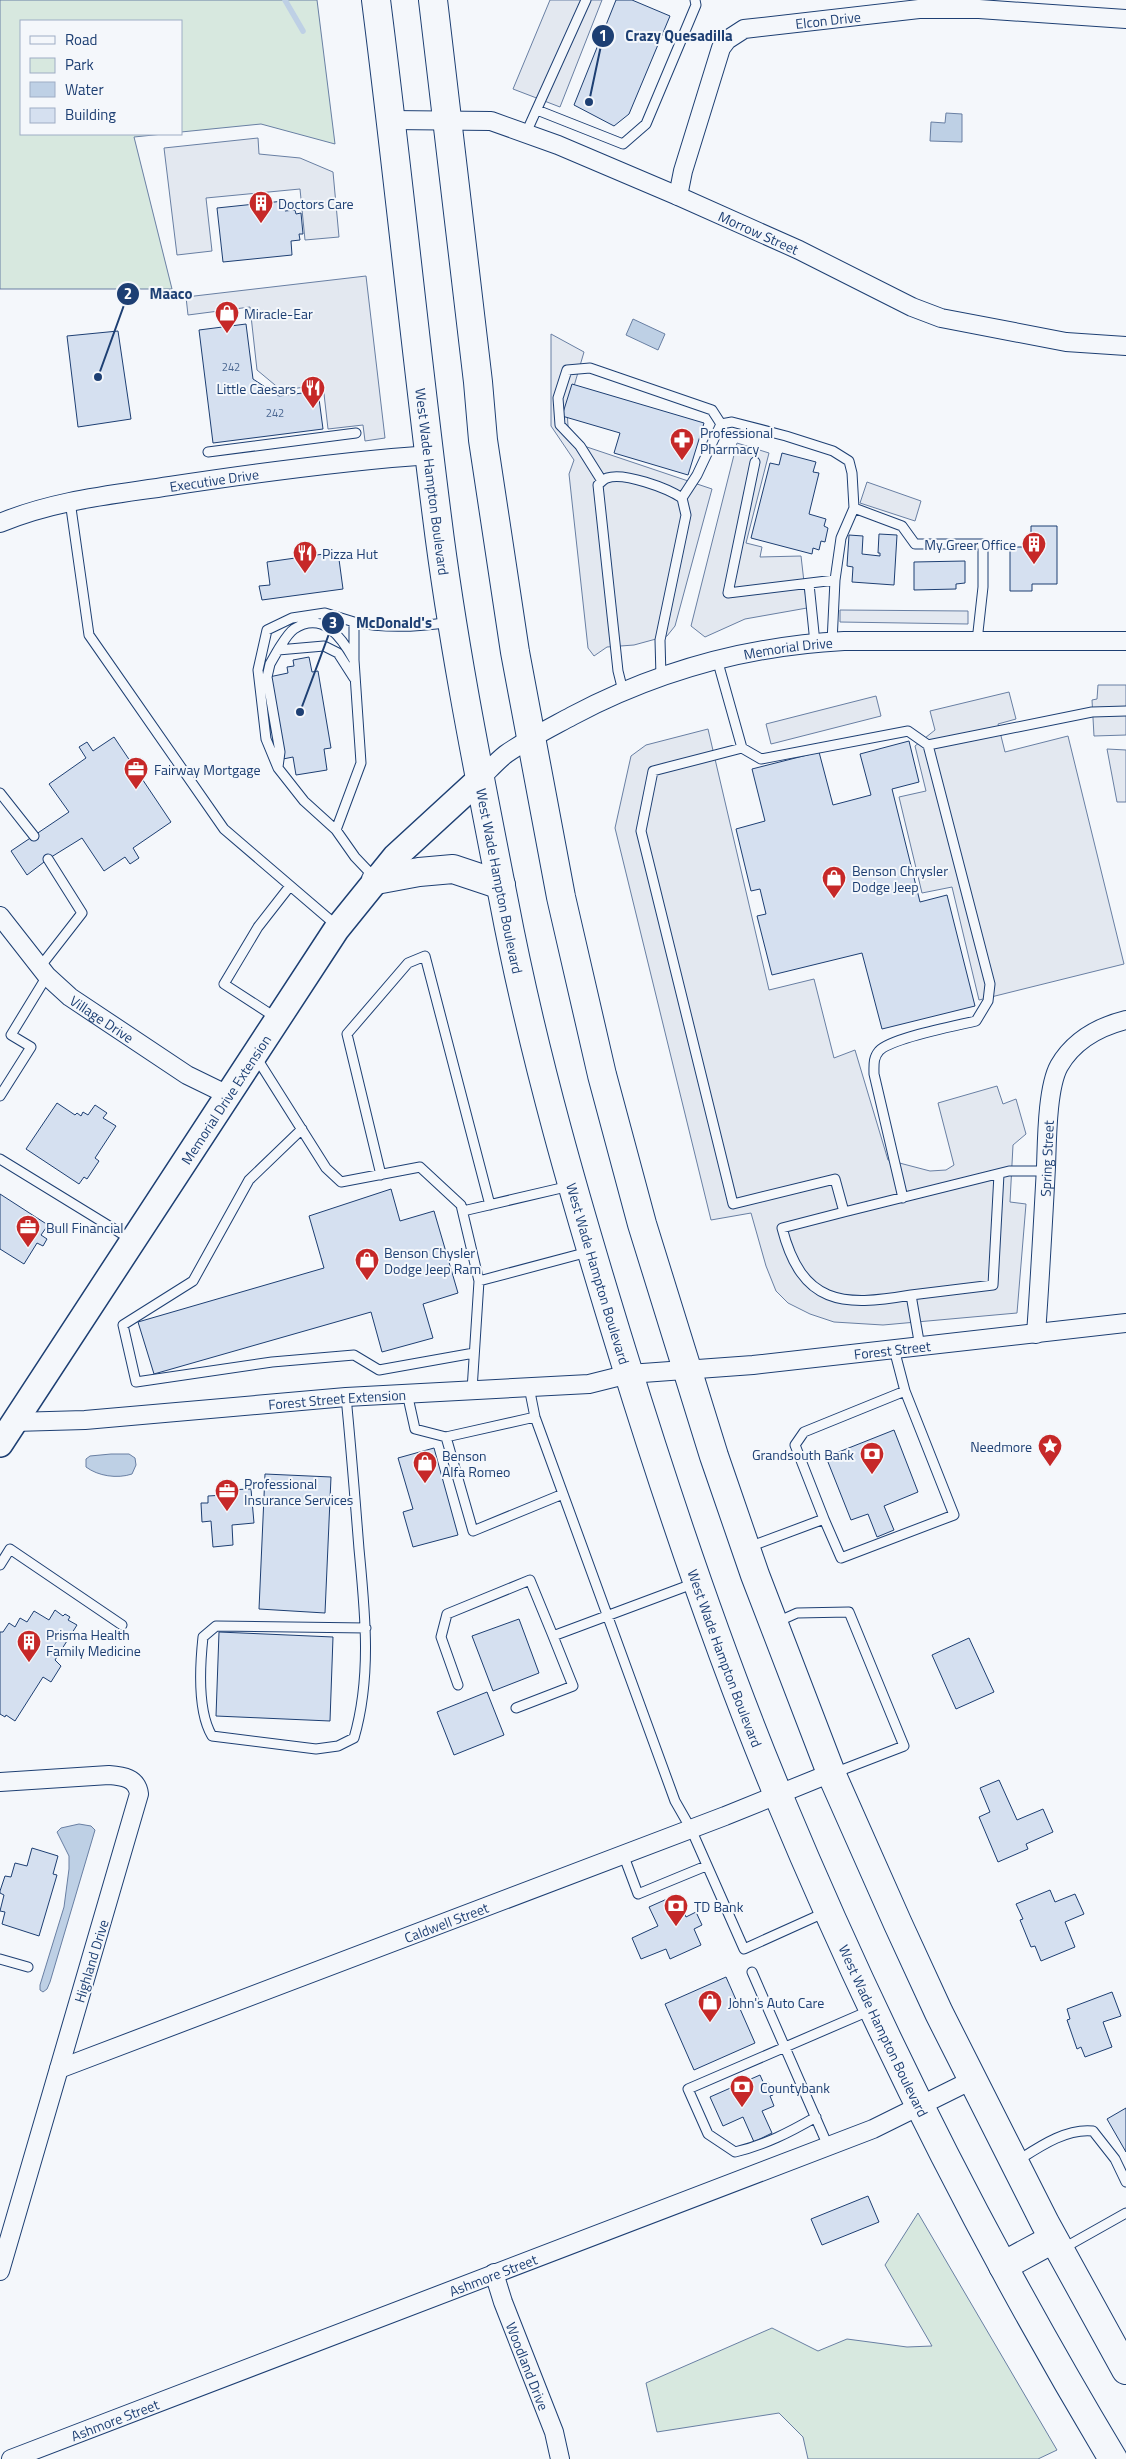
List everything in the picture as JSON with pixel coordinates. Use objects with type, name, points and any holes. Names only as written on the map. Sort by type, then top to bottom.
[{"type":"main road","name":"West Wade Hampton Boulevard","points":[[376,0],[430,455],[452,621],[501,885],[547,1089],[590,1251],[628,1374],[697,1582],[778,1795],[874,2009],[921,2105],[1003,2266],[1068,2384],[1113,2459]]},
{"type":"main road","points":[[433,0],[449,120],[483,440],[515,652],[561,896],[602,1075],[642,1224],[687,1370],[746,1548],[831,1774],[922,1978],[972,2080],[1057,2245],[1126,2370]]},
{"type":"main road","points":[[376,880],[419,872],[453,870],[501,885]]},
{"type":"main road","points":[[1003,2266],[1057,2245]]},
{"type":"street","name":"Elcon Drive","points":[[678,196],[683,171],[721,48],[735,33],[744,29],[918,9],[979,9],[1126,19]]},
{"type":"street","name":"Morrow Street","points":[[391,120],[491,121],[526,133],[678,196],[799,250],[912,307],[941,318],[1066,342],[1126,346]]},
{"type":"street","name":"Executive Drive","points":[[0,523],[35,509],[70,501],[227,478],[430,455]]},
{"type":"street","name":"Memorial Drive","points":[[481,778],[506,754],[623,690],[717,659],[763,650],[824,643],[1126,641]]},
{"type":"street","name":"Memorial Drive Extension","points":[[0,1444],[338,927],[395,857],[481,778]]},
{"type":"street","name":"Village Drive","points":[[0,916],[44,971],[70,997],[187,1075],[228,1095]]},
{"type":"street","name":"Spring Street","points":[[1036,1334],[1048,1122],[1053,1084],[1059,1067],[1072,1049],[1089,1034],[1126,1020]]},
{"type":"street","name":"Forest Street","points":[[658,1372],[894,1350],[1126,1323]]},
{"type":"street","name":"Forest Street Extension","points":[[14,1422],[86,1420],[346,1397],[589,1384],[628,1374],[658,1372]]},
{"type":"street","name":"Caldwell Street","points":[[58,2069],[831,1774]]},
{"type":"street","name":"Highland Drive","points":[[0,1782],[109,1775],[126,1777],[138,1787],[137,1807],[58,2069],[0,2271]]},
{"type":"street","name":"Ashmore Street","points":[[10,2459],[873,2129],[972,2080]]},
{"type":"street","name":"Woodland Drive","points":[[494,2273],[503,2302],[554,2432],[560,2459]]},
{"type":"lane","points":[[526,133],[586,0]]},
{"type":"lane","points":[[537,110],[622,144],[646,124],[696,5],[695,0]]},
{"type":"lane","points":[[602,481],[580,446],[560,425],[558,398],[567,370],[590,368],[712,410],[721,424]]},
{"type":"lane","points":[[721,424],[732,422],[741,424],[833,451],[849,462],[852,473],[854,508],[841,538],[824,643]]},
{"type":"lane","points":[[682,498],[697,475],[721,424]]},
{"type":"lane","points":[[208,452],[356,433]]},
{"type":"lane","points":[[755,462],[728,593],[835,580]]},
{"type":"lane","points":[[623,690],[618,671],[598,485],[606,478],[621,476],[670,490],[682,498],[686,516],[660,640],[661,677]]},
{"type":"lane","points":[[70,501],[89,635],[224,829],[338,927]]},
{"type":"lane","points":[[854,508],[902,526],[915,544],[983,544],[983,587],[977,641]]},
{"type":"lane","points":[[809,584],[824,643]]},
{"type":"lane","points":[[376,880],[355,857],[336,830],[304,801],[278,768],[266,738],[258,670],[267,630],[292,618],[325,613],[377,627],[426,625],[452,621]]},
{"type":"lane","points":[[278,768],[280,752],[267,677],[270,664],[278,650],[293,629],[309,622],[328,626],[342,638],[354,660]]},
{"type":"lane","points":[[336,830],[361,763],[354,660],[354,622]]},
{"type":"lane","points":[[278,650],[324,646],[338,653],[356,680]]},
{"type":"lane","points":[[717,659],[742,748],[761,759],[908,730],[928,745],[990,984],[988,1001],[976,1021],[892,1043],[879,1051],[874,1060],[874,1074],[904,1198]]},
{"type":"lane","points":[[928,745],[1092,712],[1126,711]]},
{"type":"lane","points":[[742,748],[653,771],[641,830],[733,1204],[835,1179],[844,1212]]},
{"type":"lane","points":[[0,793],[34,836]]},
{"type":"lane","points":[[0,1096],[31,1048],[11,1035],[44,971],[82,913],[48,859]]},
{"type":"lane","points":[[278,1019],[224,984],[258,927],[290,886]]},
{"type":"lane","points":[[381,1175],[347,1034],[408,963],[425,956],[490,1205]]},
{"type":"lane","points":[[254,1055],[326,1168],[341,1182],[420,1167],[461,1205],[479,1280],[472,1390]]},
{"type":"lane","points":[[302,1129],[249,1180],[193,1281],[123,1325],[136,1382],[272,1362],[354,1355],[379,1370],[474,1353]]},
{"type":"lane","points":[[0,1159],[133,1241]]},
{"type":"lane","points":[[999,1174],[993,1285],[887,1299],[846,1301],[830,1297],[816,1289],[804,1277],[793,1260],[782,1228],[1009,1171],[1046,1171]]},
{"type":"lane","points":[[463,1211],[572,1186]]},
{"type":"lane","points":[[479,1280],[590,1251]]},
{"type":"lane","points":[[911,1296],[920,1347]]},
{"type":"lane","points":[[894,1350],[905,1392],[954,1515],[841,1558],[796,1445],[804,1432],[905,1392]]},
{"type":"lane","points":[[529,1387],[535,1417],[675,1801],[691,1829],[744,1949],[829,1910]]},
{"type":"lane","points":[[407,1393],[415,1429],[446,1437],[535,1417]]},
{"type":"lane","points":[[346,1397],[366,1628],[364,1690],[361,1715],[354,1738],[338,1746],[316,1749],[212,1736],[205,1724],[200,1665],[203,1636],[216,1626],[366,1628]]},
{"type":"lane","points":[[446,1437],[473,1531],[563,1494]]},
{"type":"lane","points":[[746,1548],[824,1519]]},
{"type":"lane","points":[[0,1565],[10,1549],[122,1625]]},
{"type":"lane","points":[[458,1685],[441,1637],[447,1614],[530,1580],[573,1686],[516,1708]]},
{"type":"lane","points":[[553,1636],[607,1614],[697,1582]]},
{"type":"lane","points":[[774,1623],[797,1613],[849,1612],[904,1746],[831,1774]]},
{"type":"lane","points":[[623,1854],[638,1894],[706,1866]]},
{"type":"lane","points":[[0,1959],[28,1967]]},
{"type":"lane","points":[[752,1972],[828,2146]]},
{"type":"lane","points":[[816,2117],[756,2147],[735,2152],[708,2134],[688,2089],[874,2009]]},
{"type":"lane","points":[[1015,2163],[1034,2150],[1071,2132],[1081,2130],[1093,2131],[1115,2159],[1126,2182]]},
{"type":"lane","points":[[1057,2245],[1126,2213]]},
{"type":"green space","points":[[0,0],[317,0],[335,144],[261,124],[182,132],[182,20],[20,20],[20,135],[153,135],[134,137],[172,289],[0,289]]},
{"type":"green space","points":[[918,2213],[1057,2450],[1038,2459],[808,2459],[803,2437],[779,2413],[657,2432],[646,2383],[772,2328],[818,2351],[847,2339],[907,2347],[932,2346],[885,2265]]},
{"type":"shaded area","points":[[550,0],[602,0],[560,107],[513,89]]},
{"type":"shaded area","points":[[258,138],[259,154],[300,158],[333,172],[339,237],[305,240],[300,189],[206,198],[212,251],[177,255],[164,148]]},
{"type":"shaded area","points":[[366,276],[385,438],[365,441],[363,425],[328,429],[323,385],[281,390],[257,370],[250,307],[188,315],[186,297]]},
{"type":"shaded area","points":[[551,334],[584,352],[567,410],[568,426],[584,446],[712,489],[675,626],[667,636],[634,645],[607,647],[594,656],[588,648],[569,474],[574,460],[551,426]]},
{"type":"shaded area","points":[[737,443],[769,453],[746,543],[762,547],[760,557],[801,556],[807,608],[745,619],[705,637],[691,626]]},
{"type":"shaded area","points":[[867,482],[921,501],[915,521],[860,503]]},
{"type":"shaded area","points":[[840,610],[968,611],[968,624],[840,622]]},
{"type":"shaded area","points":[[1098,685],[1126,685],[1126,735],[1094,736],[1092,700],[1097,699]]},
{"type":"shaded area","points":[[1009,692],[1016,719],[998,724],[1005,752],[1068,736],[1124,964],[979,1000],[952,887],[922,893],[899,797],[926,791],[915,746],[935,730],[930,711]]},
{"type":"shaded area","points":[[876,696],[881,716],[771,744],[766,724]]},
{"type":"shaded area","points":[[708,729],[769,990],[814,979],[834,1058],[855,1050],[888,1160],[930,1171],[946,1170],[954,1165],[938,1103],[997,1086],[1003,1104],[1016,1099],[1026,1134],[1013,1145],[1010,1202],[1026,1204],[1017,1313],[883,1325],[834,1322],[810,1314],[788,1303],[776,1291],[766,1266],[751,1213],[711,1220],[615,828],[631,756],[646,745]]},
{"type":"shaded area","points":[[1107,749],[1126,750],[1126,802],[1117,802]]},
{"type":"water","points":[[946,113],[962,114],[962,142],[930,141],[931,122],[945,123]]},
{"type":"water","points":[[633,319],[665,334],[658,350],[626,335]]},
{"type":"water","points":[[129,1454],[135,1458],[136,1465],[132,1474],[108,1476],[96,1473],[86,1467],[86,1459],[90,1456]]},
{"type":"water","points":[[79,1824],[91,1826],[95,1830],[50,1982],[47,1989],[43,1992],[40,1990],[40,1985],[64,1907],[69,1869],[69,1856],[57,1832],[61,1828]]},
{"type":"building","points":[[616,0],[632,0],[670,16],[629,114],[614,126],[574,105]]},
{"type":"building","name":"Doctors Care","points":[[284,201],[285,211],[295,210],[296,214],[301,213],[303,234],[299,234],[300,240],[291,241],[292,255],[223,262],[217,208]]},
{"type":"building","points":[[246,324],[253,379],[279,396],[318,391],[323,429],[213,443],[199,330]]},
{"type":"building","points":[[118,331],[131,419],[78,427],[67,336]]},
{"type":"building","points":[[572,384],[704,423],[688,475],[614,453],[620,433],[562,416]]},
{"type":"building","points":[[782,453],[816,462],[813,472],[819,473],[809,514],[826,519],[824,526],[828,528],[825,542],[821,541],[819,550],[813,548],[812,554],[751,538],[770,463],[779,465]]},
{"type":"building","name":"My Greer Office","points":[[1031,526],[1057,526],[1057,584],[1032,584],[1032,591],[1010,591],[1010,547],[1031,547]]},
{"type":"building","points":[[879,534],[897,535],[894,585],[852,582],[853,567],[847,566],[849,535],[863,536],[862,554],[880,556],[880,553],[878,553]]},
{"type":"building","name":"Pizza Hut","points":[[338,552],[343,589],[262,600],[259,586],[270,585],[267,562]]},
{"type":"building","points":[[965,561],[965,583],[956,584],[956,589],[914,590],[914,562]]},
{"type":"building","points":[[309,657],[312,672],[318,671],[331,748],[324,749],[327,770],[296,775],[293,757],[283,759],[269,677],[288,673],[287,667],[294,666],[293,660]]},
{"type":"building","points":[[114,737],[171,822],[133,848],[139,858],[130,864],[125,857],[104,871],[82,838],[48,859],[27,875],[11,851],[69,812],[49,784],[86,758],[79,747],[87,742],[93,751]]},
{"type":"building","points":[[909,741],[919,782],[892,789],[920,902],[947,895],[975,1006],[882,1029],[862,953],[772,975],[757,916],[766,914],[760,889],[751,891],[736,829],[765,821],[752,769],[819,752],[833,805],[871,795],[860,754]]},
{"type":"building","points":[[57,1103],[75,1115],[77,1113],[81,1116],[83,1112],[88,1115],[95,1105],[107,1113],[103,1118],[116,1126],[95,1158],[99,1161],[87,1179],[84,1177],[79,1184],[26,1149]]},
{"type":"building","name":"Benson Chysler Dodge Jeep Ram","points":[[391,1189],[400,1221],[434,1211],[458,1293],[423,1304],[433,1338],[382,1352],[371,1312],[154,1374],[138,1322],[324,1268],[309,1216]]},
{"type":"building","points":[[0,1194],[48,1225],[41,1235],[47,1239],[43,1246],[37,1243],[24,1264],[0,1249]]},
{"type":"building","name":"Grandsouth Bank","points":[[894,1430],[918,1492],[884,1506],[894,1530],[877,1537],[868,1514],[851,1520],[826,1457]]},
{"type":"building","name":"Benson Alfa Romeo","points":[[434,1448],[458,1535],[413,1547],[403,1512],[413,1509],[398,1458]]},
{"type":"building","points":[[265,1474],[331,1477],[325,1613],[259,1609]]},
{"type":"building","name":"Professional Insurance Services","points":[[251,1489],[254,1523],[232,1525],[233,1545],[213,1547],[211,1521],[202,1522],[201,1503],[208,1503],[208,1496],[225,1495],[225,1490]]},
{"type":"building","name":"Prisma Health Family Medicine","points":[[55,1610],[63,1616],[65,1614],[70,1617],[68,1620],[77,1625],[55,1660],[61,1666],[51,1682],[43,1677],[15,1721],[6,1715],[5,1717],[0,1714],[0,1632],[3,1632],[9,1623],[15,1627],[20,1618],[27,1622],[34,1611],[49,1620]]},
{"type":"building","points":[[519,1619],[539,1673],[493,1691],[472,1636]]},
{"type":"building","points":[[219,1632],[333,1637],[330,1721],[216,1716]]},
{"type":"building","points":[[969,1638],[994,1692],[956,1709],[932,1655]]},
{"type":"building","points":[[487,1692],[504,1735],[454,1755],[437,1712]]},
{"type":"building","points":[[999,1780],[1017,1820],[1043,1809],[1053,1832],[1026,1844],[1028,1849],[998,1862],[979,1817],[990,1812],[980,1788]]},
{"type":"building","points":[[32,1848],[58,1856],[53,1874],[57,1875],[39,1936],[2,1924],[5,1912],[0,1911],[4,1895],[0,1891],[5,1876],[11,1877],[15,1863],[27,1866]]},
{"type":"building","points":[[1050,1890],[1055,1902],[1075,1894],[1084,1914],[1065,1922],[1075,1947],[1041,1961],[1035,1946],[1031,1947],[1020,1920],[1023,1919],[1016,1904]]},
{"type":"building","name":"TD Bank","points":[[676,1895],[686,1917],[696,1912],[702,1925],[694,1929],[701,1945],[670,1959],[666,1949],[641,1959],[632,1938],[658,1926],[649,1907]]},
{"type":"building","name":"John's Auto Care","points":[[726,1977],[755,2043],[694,2070],[665,2004]]},
{"type":"building","points":[[1112,1992],[1121,2016],[1103,2022],[1112,2047],[1085,2057],[1081,2047],[1077,2049],[1067,2020],[1070,2019],[1067,2009]]},
{"type":"building","name":"Countybank","points":[[760,2075],[764,2084],[768,2082],[773,2095],[770,2096],[774,2106],[762,2111],[772,2133],[754,2142],[743,2117],[723,2126],[710,2097]]},
{"type":"building","points":[[1126,2108],[1126,2152],[1107,2119]]},
{"type":"building","points":[[868,2196],[879,2222],[822,2245],[811,2219]]},
{"type":"waterway","points":[[285,0],[303,31]]},
{"type":"place","name":"Crazy Quesadilla","points":[[589,102]]},
{"type":"place","name":"Doctors Care","points":[[261,224]]},
{"type":"place","name":"Miracle-Ear","points":[[227,334]]},
{"type":"place","name":"Maaco","points":[[98,377]]},
{"type":"place","name":"Little Caesars","points":[[313,409]]},
{"type":"place","name":"Professional Pharmacy","points":[[682,461]]},
{"type":"place","name":"My Greer Office","points":[[1034,565]]},
{"type":"place","name":"Pizza Hut","points":[[305,574]]},
{"type":"place","name":"McDonald's","points":[[300,712]]},
{"type":"place","name":"Fairway Mortgage","points":[[136,790]]},
{"type":"place","name":"Benson Chrysler Dodge Jeep","points":[[834,899]]},
{"type":"place","name":"Bull Financial","points":[[28,1248]]},
{"type":"place","name":"Benson Chysler Dodge Jeep Ram","points":[[367,1281]]},
{"type":"place","name":"Needmore","points":[[1050,1467]]},
{"type":"place","name":"Grandsouth Bank","points":[[872,1475]]},
{"type":"place","name":"Benson Alfa Romeo","points":[[425,1484]]},
{"type":"place","name":"Professional Insurance Services","points":[[227,1512]]},
{"type":"place","name":"Prisma Health Family Medicine","points":[[29,1663]]},
{"type":"place","name":"TD Bank","points":[[676,1927]]},
{"type":"place","name":"John's Auto Care","points":[[710,2023]]},
{"type":"place","name":"Countybank","points":[[742,2108]]}]
